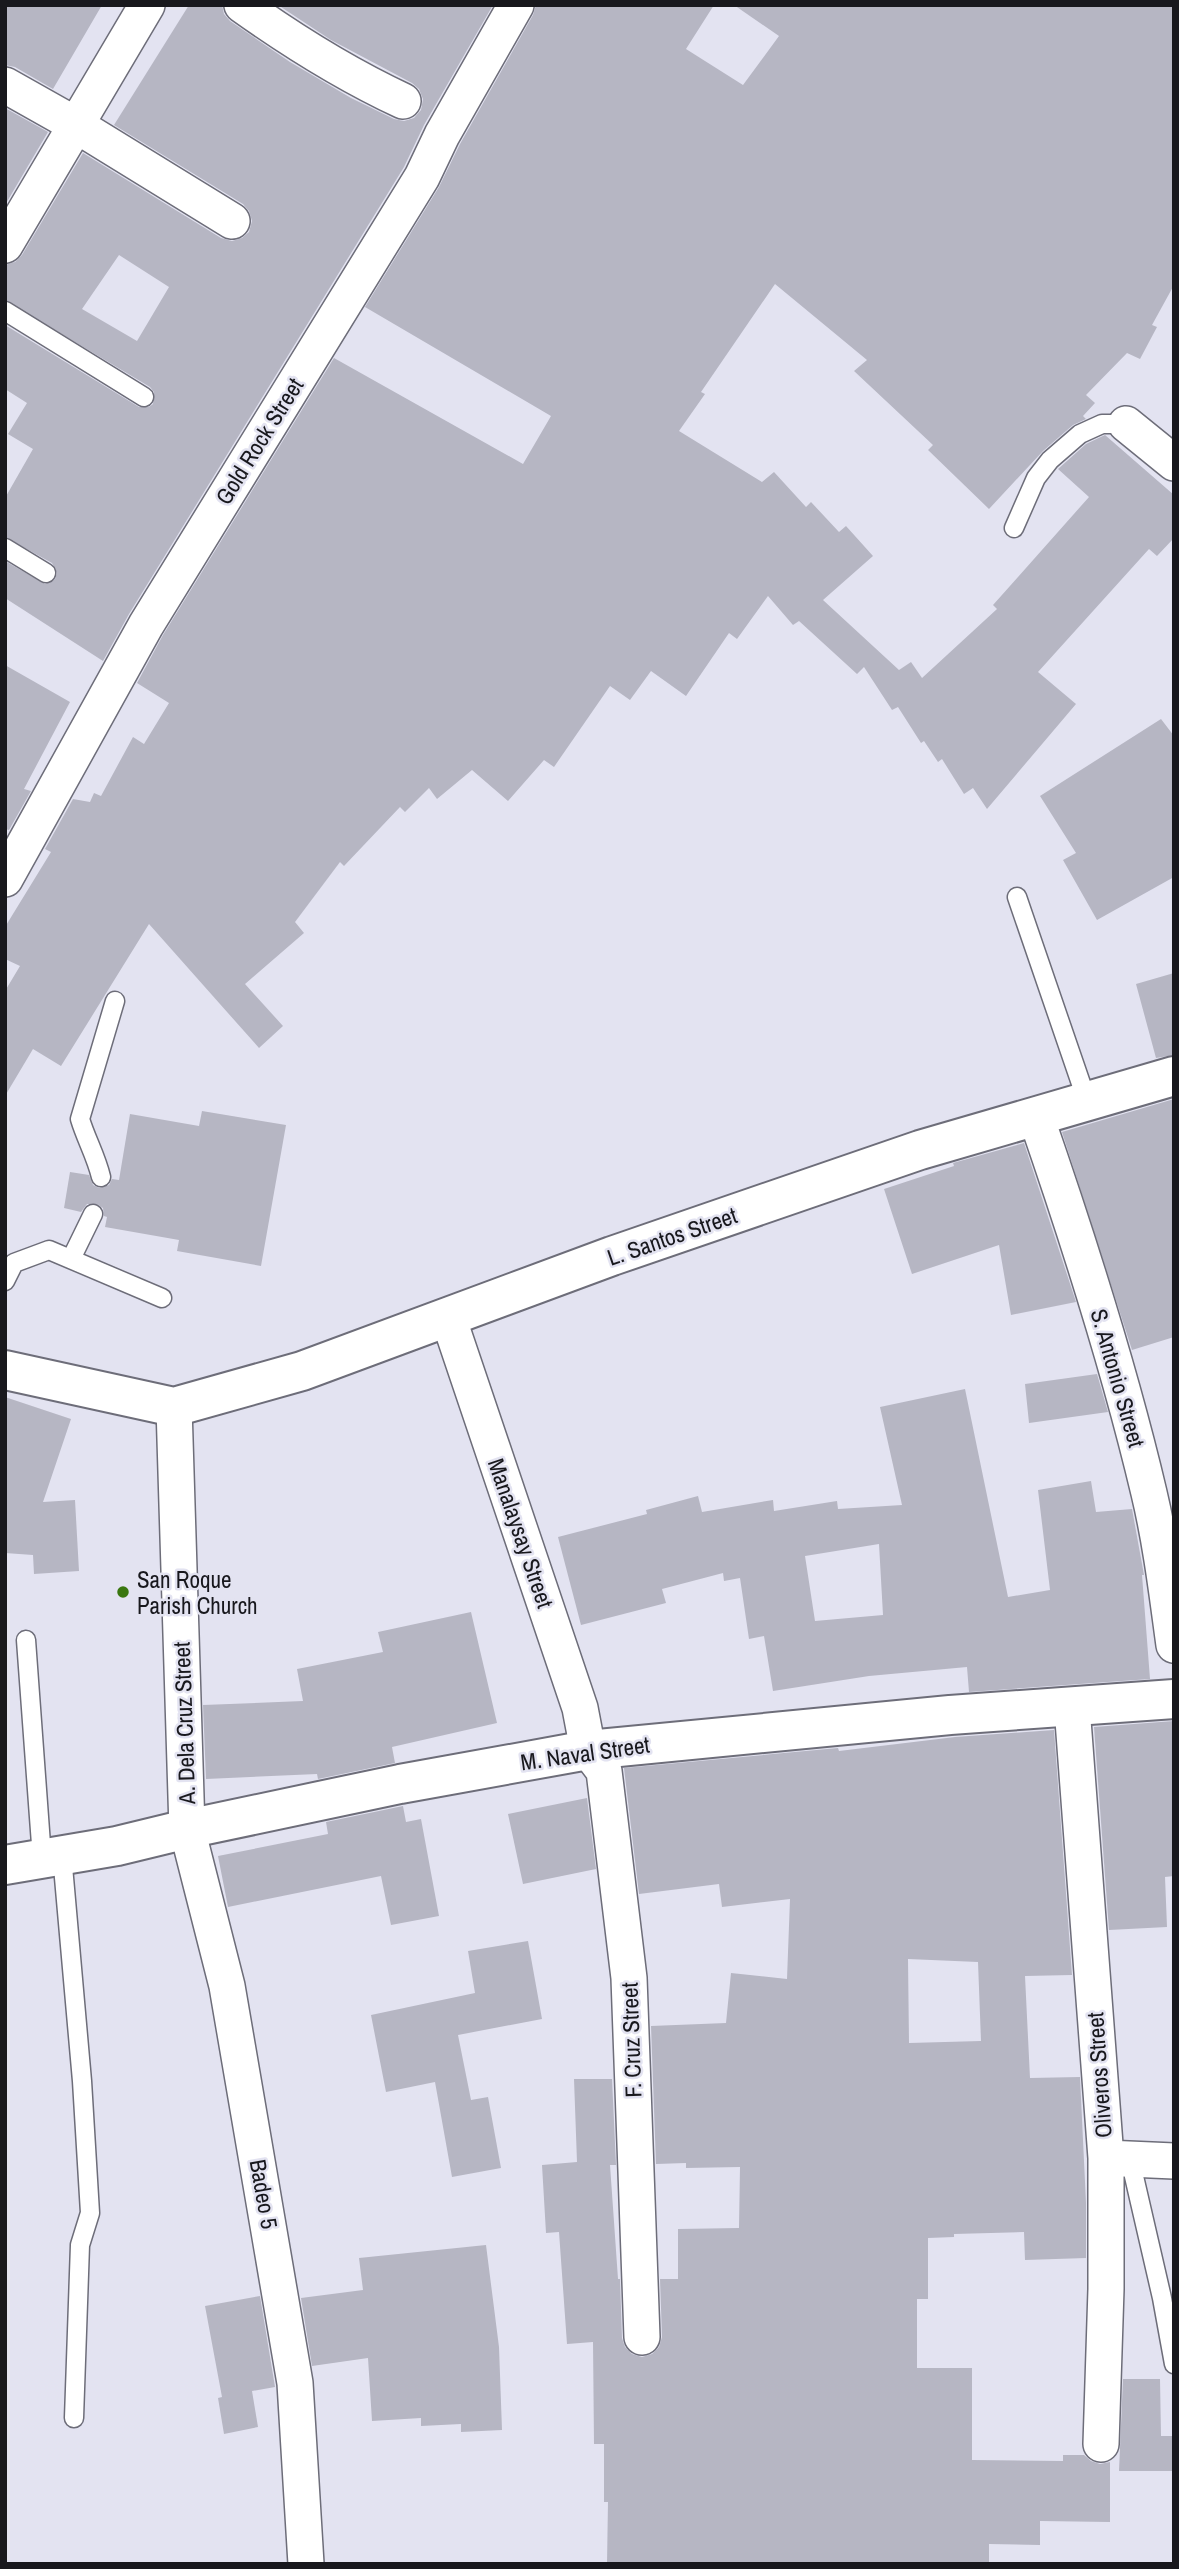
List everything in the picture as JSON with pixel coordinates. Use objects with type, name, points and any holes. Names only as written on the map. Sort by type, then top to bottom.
[{"type":"main road","name":"L. Santos Street","points":[[174,1407],[302,1371],[612,1256],[908,1154],[1174,1076]]},
{"type":"main road","points":[[5,1370],[174,1407]]},
{"type":"main road","name":"M. Naval Street","points":[[5,1865],[117,1846],[400,1784],[588,1750],[950,1715],[1174,1699]]},
{"type":"street","points":[[5,245],[147,5]]},
{"type":"street","points":[[242,5],[295,43],[342,71],[403,101]]},
{"type":"street","name":"Gold Rock Street","points":[[5,879],[146,625],[422,177],[442,135],[516,5]]},
{"type":"street","points":[[5,85],[76,125],[232,221]]},
{"type":"street","points":[[1126,424],[1174,463]]},
{"type":"street","name":"S. Antonio Street","points":[[1036,1116],[1082,1251],[1150,1495],[1174,1645]]},
{"type":"street","name":"Manalaysay Street","points":[[448,1317],[580,1709],[588,1750]]},
{"type":"street","name":"A. Dela Cruz Street","points":[[174,1407],[187,1829]]},
{"type":"street","name":"Oliveros Street","points":[[1072,1707],[1118,2158],[1106,2289],[1101,2444]]},
{"type":"street","name":"F. Cruz Street","points":[[588,1750],[604,1771],[629,1978],[642,2337]]},
{"type":"street","name":"Badeo 5","points":[[187,1829],[227,1986],[292,2369],[306,2564]]},
{"type":"street","points":[[1118,2158],[1174,2161]]},
{"type":"lane","points":[[5,311],[144,397]]},
{"type":"lane","points":[[1014,528],[1036,478],[1050,460],[1080,434],[1102,425],[1126,424]]},
{"type":"lane","points":[[5,548],[46,573]]},
{"type":"lane","points":[[1017,897],[1087,1101]]},
{"type":"lane","points":[[101,1177],[96,1156],[84,1134],[80,1119],[115,1001]]},
{"type":"lane","points":[[71,1259],[93,1214]]},
{"type":"lane","points":[[5,1281],[14,1263],[49,1250],[162,1298]]},
{"type":"lane","points":[[26,1640],[82,2081],[90,2213],[80,2245],[74,2418]]},
{"type":"lane","points":[[1118,2158],[1162,2298],[1174,2364]]},
{"type":"building","points":[[5,5],[102,5],[53,89],[15,67],[5,65]]},
{"type":"building","points":[[189,5],[222,5],[224,14],[230,21],[290,62],[351,98],[394,119],[404,121],[414,118],[421,110],[423,99],[419,89],[331,40],[278,5],[493,5],[424,125],[404,167],[129,614],[103,661],[5,598],[5,561],[45,584],[55,579],[57,573],[52,563],[5,537],[5,498],[33,449],[8,434],[27,403],[5,389],[5,325],[139,407],[153,404],[154,392],[150,387],[5,300],[5,265],[15,262],[22,255],[83,153],[221,238],[232,241],[242,238],[249,232],[252,221],[243,204],[114,125]],"holes":[[[119,255],[169,287],[137,341],[82,309]]]},
{"type":"building","points":[[536,5],[714,5],[686,49],[743,85],[779,36],[734,5],[1174,5],[1174,285],[1152,325],[1157,327],[1140,359],[1127,353],[1086,395],[1095,403],[1083,416],[1086,419],[1073,425],[1043,451],[989,509],[928,450],[933,445],[854,371],[867,360],[775,284],[701,392],[705,394],[679,431],[762,482],[774,472],[806,507],[811,502],[839,532],[846,526],[873,556],[823,600],[899,670],[911,662],[922,678],[997,609],[993,605],[1089,497],[1058,469],[1086,444],[1105,435],[1174,495],[1174,538],[1157,556],[1149,549],[1038,672],[1076,704],[987,809],[973,788],[964,794],[942,759],[938,762],[924,741],[921,743],[898,707],[892,710],[864,667],[857,674],[799,621],[793,625],[768,596],[737,639],[729,633],[686,696],[651,671],[630,700],[610,686],[554,767],[544,760],[508,801],[472,770],[437,799],[429,788],[405,812],[400,807],[344,866],[340,862],[295,922],[304,933],[245,984],[283,1026],[259,1048],[149,924],[61,1066],[33,1049],[5,1096],[5,991],[20,966],[5,959],[5,927],[51,852],[45,849],[73,799],[90,802],[94,793],[101,796],[133,737],[144,744],[169,703],[137,683],[163,635],[334,358],[523,464],[551,416],[365,307],[439,187]]},
{"type":"building","points":[[5,108],[48,132],[5,205]]},
{"type":"building","points":[[5,665],[70,702],[24,789],[31,791],[9,830],[5,829]]},
{"type":"building","points":[[1161,719],[1174,736],[1174,877],[1097,920],[1063,860],[1076,853],[1040,796]]},
{"type":"building","points":[[1174,973],[1174,1055],[1156,1058],[1136,984]]},
{"type":"building","points":[[1174,1099],[1174,1337],[1132,1350],[1062,1132]]},
{"type":"building","points":[[202,1111],[286,1125],[261,1266],[177,1251],[179,1240],[105,1227],[107,1217],[104,1216],[103,1208],[97,1204],[87,1204],[81,1212],[64,1208],[70,1172],[89,1175],[93,1185],[99,1188],[109,1185],[112,1179],[119,1180],[130,1114],[199,1126]]},
{"type":"building","points":[[1024,1143],[1076,1302],[1011,1315],[999,1245],[912,1274],[884,1189],[954,1166],[953,1163]]},
{"type":"building","points":[[1097,1374],[1108,1412],[1029,1423],[1025,1384]]},
{"type":"building","points":[[965,1389],[1008,1597],[1050,1590],[1038,1490],[1091,1481],[1096,1512],[1132,1509],[1144,1575],[1150,1679],[969,1692],[967,1667],[869,1676],[773,1691],[764,1636],[749,1639],[740,1578],[724,1581],[723,1573],[662,1589],[666,1603],[581,1625],[558,1537],[647,1514],[646,1510],[698,1496],[702,1512],[773,1500],[774,1511],[837,1501],[838,1509],[902,1505],[880,1407]],"holes":[[[879,1544],[883,1615],[815,1621],[805,1556]]]},
{"type":"building","points":[[5,1397],[71,1419],[43,1502],[75,1500],[79,1571],[34,1574],[33,1555],[5,1553]]},
{"type":"building","points":[[471,1612],[497,1723],[392,1747],[395,1763],[318,1779],[317,1774],[206,1779],[203,1705],[303,1701],[297,1669],[383,1652],[378,1632]]},
{"type":"building","points":[[1174,1721],[1174,1876],[1165,1877],[1167,1927],[1109,1930],[1094,1727]]},
{"type":"building","points":[[1054,1730],[1072,1975],[1025,1976],[1030,2078],[1080,2077],[1086,2258],[1025,2260],[1024,2232],[954,2234],[954,2237],[928,2238],[928,2299],[917,2299],[917,2368],[972,2368],[972,2460],[1063,2461],[1063,2455],[1084,2455],[1100,2464],[1110,2462],[1110,2522],[1040,2521],[1040,2545],[989,2544],[989,2564],[607,2564],[608,2502],[604,2502],[604,2444],[594,2444],[593,2342],[567,2344],[559,2232],[546,2233],[542,2165],[577,2162],[574,2079],[612,2079],[616,2165],[610,2165],[622,2338],[625,2347],[632,2354],[642,2357],[652,2354],[659,2347],[662,2337],[660,2279],[678,2279],[678,2229],[739,2228],[740,2167],[686,2168],[686,2163],[656,2164],[651,2026],[726,2023],[731,1973],[787,1979],[790,1899],[722,1907],[719,1884],[639,1894],[624,1768],[838,1748],[839,1751],[955,1737]],"holes":[[[908,1959],[978,1962],[981,2041],[909,2043]]]},
{"type":"building","points":[[587,1798],[596,1869],[523,1884],[508,1814]]},
{"type":"building","points":[[403,1806],[406,1822],[421,1819],[439,1916],[391,1925],[381,1876],[228,1907],[218,1856],[328,1834],[326,1822]]},
{"type":"building","points":[[528,1941],[542,2019],[458,2035],[471,2100],[488,2097],[501,2168],[452,2177],[435,2082],[386,2092],[371,2015],[475,1993],[468,1951]]},
{"type":"building","points":[[486,2245],[499,2347],[502,2430],[461,2432],[461,2424],[421,2426],[421,2418],[372,2421],[368,2358],[312,2366],[301,2298],[363,2290],[359,2258]]},
{"type":"building","points":[[260,2296],[275,2387],[252,2391],[258,2427],[224,2434],[218,2398],[222,2397],[205,2306]]},
{"type":"building","points":[[1123,2379],[1160,2379],[1161,2436],[1174,2436],[1174,2471],[1119,2471]]},
{"type":"place","name":"San Roque Parish Church","points":[[123,1592]]}]
